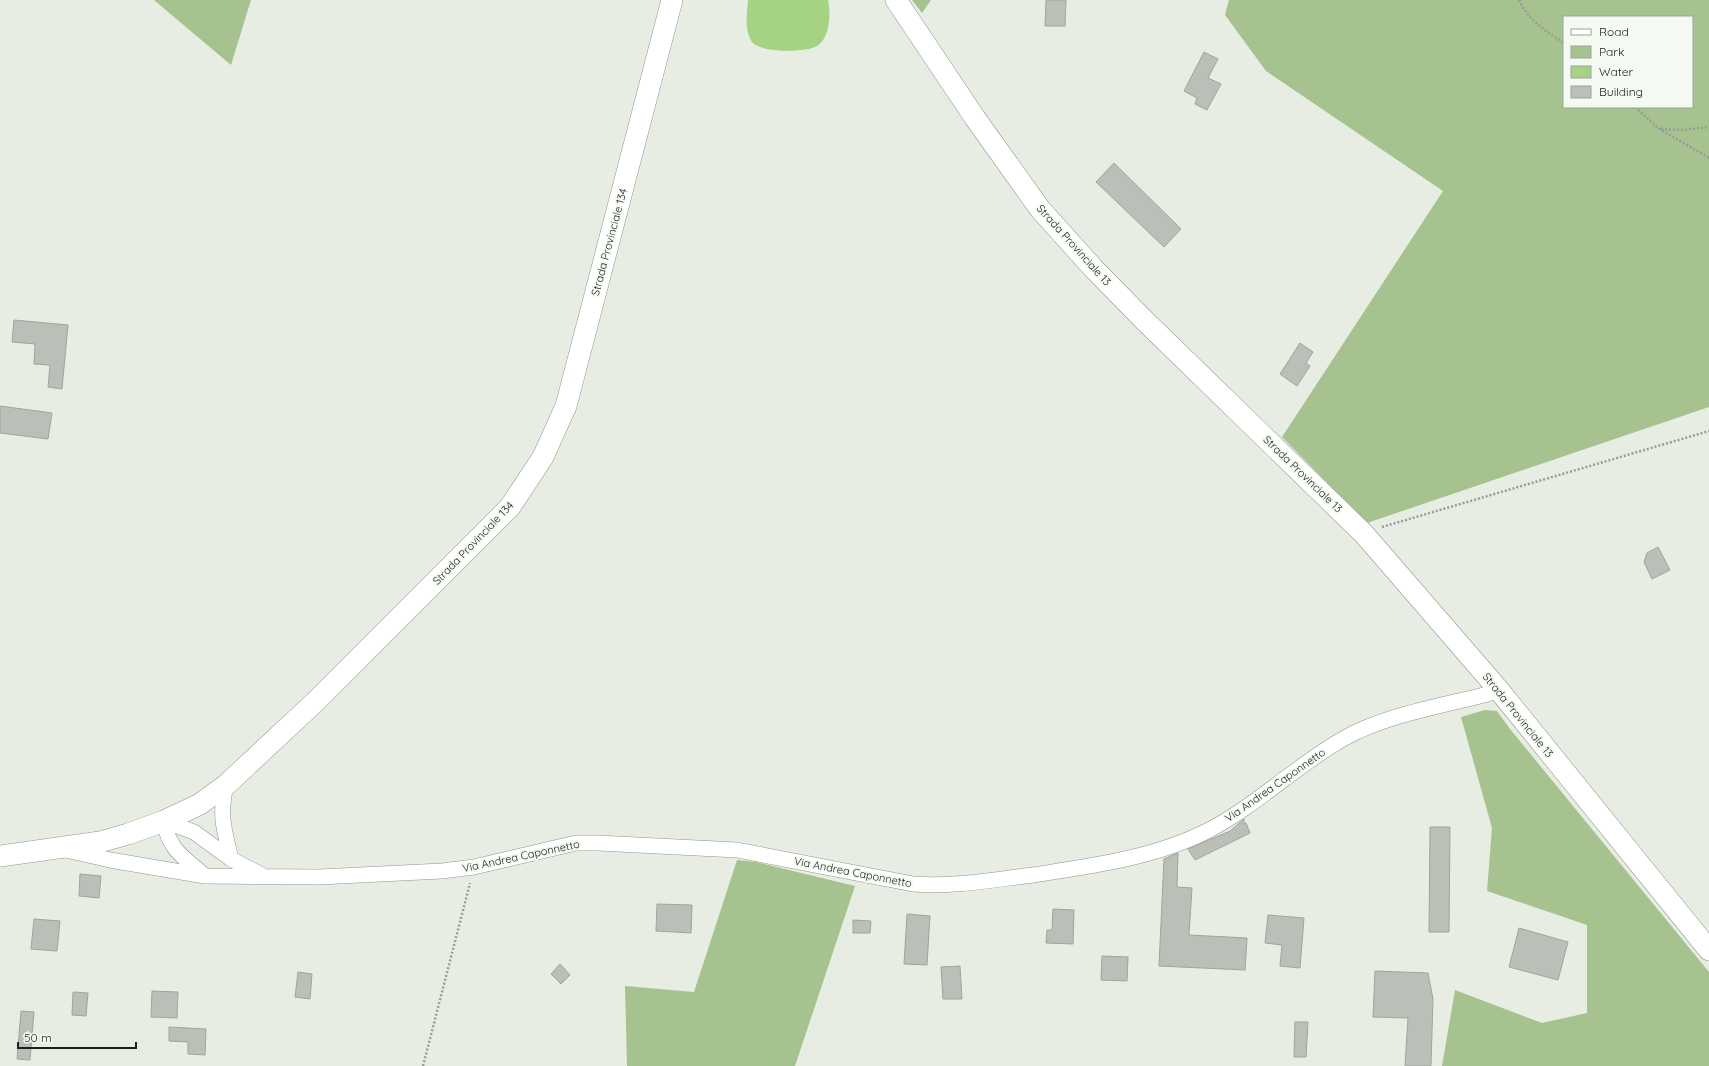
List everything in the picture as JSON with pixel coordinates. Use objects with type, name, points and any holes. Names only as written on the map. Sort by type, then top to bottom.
[{"type":"main road","name":"Strada Provinciale 134","points":[[0,856],[100,842],[164,821],[200,804],[226,786],[315,702],[510,507],[543,456],[566,406],[672,0]]},
{"type":"main road","name":"Strada Provinciale 13","points":[[896,0],[975,118],[1040,209],[1094,269],[1138,314],[1364,534],[1498,689],[1709,950]]},
{"type":"street","name":"Via Andrea Caponnetto","points":[[58,849],[110,860],[205,876],[334,877],[442,871],[474,867],[576,843],[598,843],[737,850],[879,879],[913,884],[942,886],[1068,870],[1129,858],[1168,847],[1206,832],[1238,814],[1318,754],[1344,738],[1373,724],[1488,694],[1498,689]]},
{"type":"street","points":[[226,786],[222,805],[222,822],[231,859]]},
{"type":"street","points":[[164,821],[194,832],[231,859],[265,877]]},
{"type":"street","points":[[164,821],[167,836],[173,848],[205,876]]},
{"type":"path","points":[[1519,0],[1522,8],[1543,29],[1563,43]]},
{"type":"path","points":[[1635,108],[1661,129],[1709,158]]},
{"type":"path","points":[[1661,129],[1682,130],[1709,127]]},
{"type":"path","points":[[1364,534],[1396,521],[1709,432]]},
{"type":"path","points":[[423,1066],[474,867]]},
{"type":"green space","points":[[154,0],[251,0],[231,65]]},
{"type":"green space","points":[[912,0],[931,0],[922,13]]},
{"type":"green space","points":[[1229,0],[1709,0],[1709,407],[1367,523],[1282,437],[1443,191],[1266,71],[1225,15]]},
{"type":"green space","points":[[1485,710],[1497,711],[1510,729],[1709,972],[1709,1066],[1442,1066],[1455,990],[1542,1023],[1587,1013],[1587,925],[1487,891],[1492,828],[1461,717]]},
{"type":"green space","points":[[737,860],[756,862],[855,886],[795,1066],[627,1066],[625,986],[694,992]]},
{"type":"water","points":[[748,0],[828,0],[829,18],[825,37],[817,46],[803,50],[783,51],[757,46],[752,42],[748,32]]},
{"type":"building","points":[[1046,0],[1066,0],[1065,26],[1045,26]]},
{"type":"building","points":[[1204,52],[1218,59],[1208,78],[1221,84],[1207,110],[1195,104],[1197,98],[1184,91]]},
{"type":"building","points":[[1114,163],[1181,229],[1164,247],[1096,182]]},
{"type":"building","points":[[14,320],[68,325],[62,389],[48,387],[50,365],[34,364],[35,344],[12,342]]},
{"type":"building","points":[[1300,343],[1313,352],[1306,363],[1310,366],[1297,386],[1280,374]]},
{"type":"building","points":[[0,406],[52,413],[48,439],[0,433]]},
{"type":"building","points":[[1658,547],[1670,570],[1652,579],[1644,562],[1647,553]]},
{"type":"building","points":[[1244,819],[1244,824],[1246,823],[1250,833],[1195,860],[1188,849],[1230,831]]},
{"type":"building","points":[[1430,827],[1450,827],[1449,932],[1429,932]]},
{"type":"building","points":[[1178,853],[1177,887],[1192,888],[1189,935],[1247,938],[1245,970],[1159,966],[1164,859]]},
{"type":"building","points":[[80,874],[101,876],[99,898],[79,896]]},
{"type":"building","points":[[657,904],[692,905],[691,933],[656,931]]},
{"type":"building","points":[[1053,909],[1074,910],[1073,944],[1046,943],[1047,930],[1052,930]]},
{"type":"building","points":[[907,914],[930,916],[927,965],[904,964]]},
{"type":"building","points":[[1268,915],[1304,918],[1300,968],[1280,966],[1282,945],[1265,943]]},
{"type":"building","points":[[34,919],[60,921],[57,951],[31,949]]},
{"type":"building","points":[[853,920],[871,921],[870,933],[853,933]]},
{"type":"building","points":[[1519,928],[1568,942],[1558,980],[1509,967]]},
{"type":"building","points":[[1102,956],[1128,957],[1127,981],[1101,980]]},
{"type":"building","points":[[560,964],[570,975],[561,984],[551,974]]},
{"type":"building","points":[[960,966],[962,999],[943,999],[941,967]]},
{"type":"building","points":[[1375,971],[1428,973],[1433,999],[1431,1066],[1405,1066],[1408,1018],[1373,1017]]},
{"type":"building","points":[[298,972],[312,974],[310,999],[295,997]]},
{"type":"building","points":[[152,991],[178,992],[177,1018],[151,1017]]},
{"type":"building","points":[[73,992],[88,993],[86,1016],[72,1015]]},
{"type":"building","points":[[21,1011],[34,1012],[30,1060],[17,1059]]},
{"type":"building","points":[[1295,1022],[1308,1022],[1306,1057],[1294,1057]]},
{"type":"building","points":[[169,1027],[206,1029],[205,1055],[188,1054],[188,1042],[169,1041]]}]
